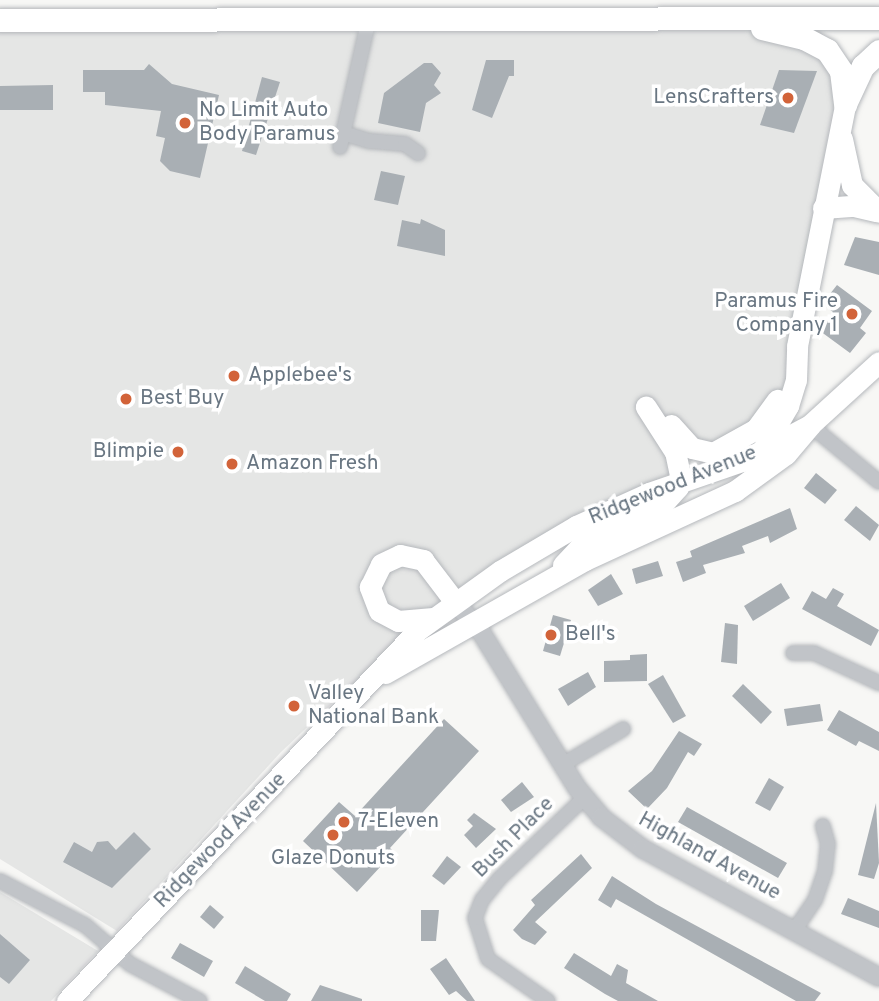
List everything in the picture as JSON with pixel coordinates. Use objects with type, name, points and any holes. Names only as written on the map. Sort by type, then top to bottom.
[{"type":"highway","points":[[725,18],[822,46],[841,71],[843,113]]},
{"type":"highway","points":[[0,20],[879,18]]},
{"type":"highway","points":[[843,113],[863,66],[879,51]]},
{"type":"main road","points":[[762,450],[792,393],[797,346],[822,208],[843,113]]},
{"type":"main road","points":[[843,113],[849,177],[861,198],[879,212]]},
{"type":"main road","points":[[822,208],[853,206],[879,212]]},
{"type":"main road","points":[[550,578],[587,539],[660,507],[680,482],[675,452],[651,404],[692,448],[708,454],[721,450],[743,439],[768,416],[797,346]]},
{"type":"main road","name":"Ridgewood Avenue","points":[[373,679],[550,578],[735,491],[786,454],[810,425],[879,362]]},
{"type":"main road","name":"Ridgewood Avenue","points":[[67,1001],[373,679],[406,640],[455,601],[576,526],[762,450],[810,425]]},
{"type":"main road","points":[[434,618],[398,621],[379,611],[370,587],[382,564],[400,555],[423,560],[455,601]]},
{"type":"street","points":[[340,147],[369,18]]},
{"type":"street","points":[[343,132],[370,141],[405,144],[418,153]]},
{"type":"street","points":[[810,425],[879,482]]},
{"type":"street","name":"Highland Avenue","points":[[455,601],[472,622],[584,798],[631,842],[879,977]]},
{"type":"street","points":[[793,653],[814,653],[879,683]]},
{"type":"street","points":[[562,765],[622,729]]},
{"type":"street","name":"Bush Place","points":[[548,1001],[488,960],[475,918],[482,900],[499,879],[584,798]]},
{"type":"street","points":[[794,931],[815,900],[825,871],[828,845],[822,825]]},
{"type":"street","points":[[0,880],[85,925],[144,973],[200,1001]]},
{"type":"shaded area","points":[[0,17],[813,23],[849,65],[802,392],[674,472],[618,498],[425,615],[281,752],[117,931],[0,859]]},
{"type":"shaded area","points":[[0,892],[98,951],[51,1001],[0,1001]]},
{"type":"building","points":[[486,60],[514,60],[514,76],[509,76],[492,118],[472,110]]},
{"type":"building","points":[[424,63],[432,63],[441,73],[434,85],[441,93],[426,103],[420,132],[378,123],[384,93]]},
{"type":"building","name":"No Limit Auto Body Paramus","points":[[149,64],[172,84],[219,95],[200,178],[170,171],[160,161],[165,138],[156,136],[161,111],[105,105],[105,92],[83,92],[83,70],[144,70]]},
{"type":"building","name":"LensCrafters","points":[[779,70],[817,71],[794,133],[760,125]]},
{"type":"building","points":[[262,77],[280,82],[256,155],[242,151]]},
{"type":"building","points":[[53,85],[53,110],[0,110],[0,86]]},
{"type":"building","points":[[381,171],[405,176],[398,205],[374,200]]},
{"type":"building","points":[[421,219],[445,230],[445,256],[397,246],[402,220],[420,224]]},
{"type":"building","points":[[855,237],[879,242],[879,275],[844,265]]},
{"type":"building","name":"Paramus Fire Company 1","points":[[837,285],[872,311],[860,328],[866,333],[850,353],[820,331],[833,312],[822,304]]},
{"type":"building","points":[[816,473],[837,490],[825,504],[804,488]]},
{"type":"building","points":[[856,506],[879,525],[870,541],[844,520]]},
{"type":"building","points":[[790,508],[797,529],[770,543],[768,536],[742,546],[745,553],[703,565],[706,573],[683,582],[676,562],[692,557],[690,551]]},
{"type":"building","points":[[658,561],[663,576],[636,584],[632,569]]},
{"type":"building","points":[[611,574],[623,594],[598,606],[588,590]]},
{"type":"building","points":[[781,583],[790,598],[753,621],[744,606]]},
{"type":"building","points":[[833,588],[844,594],[837,606],[879,630],[871,646],[802,609],[812,591],[826,599]]},
{"type":"building","points":[[553,615],[571,620],[560,656],[543,651]]},
{"type":"building","points":[[725,623],[738,625],[737,664],[721,662]]},
{"type":"building","points":[[647,654],[647,681],[604,682],[604,661],[630,660],[630,655]]},
{"type":"building","points":[[588,672],[596,687],[568,706],[558,689]]},
{"type":"building","points":[[663,675],[686,716],[673,723],[648,684]]},
{"type":"building","points":[[743,684],[772,712],[761,724],[732,696]]},
{"type":"building","points":[[820,704],[823,721],[787,726],[784,709]]},
{"type":"building","points":[[839,710],[879,732],[879,751],[859,741],[856,746],[827,730]]},
{"type":"building","points":[[444,719],[479,751],[390,848],[394,852],[357,892],[303,841],[339,802],[355,816]]},
{"type":"building","points":[[679,731],[702,744],[694,756],[688,752],[667,788],[647,809],[628,791],[652,771]]},
{"type":"building","points":[[769,778],[784,787],[770,811],[755,803]]},
{"type":"building","points":[[522,782],[534,797],[511,812],[501,800]]},
{"type":"building","points":[[876,803],[879,863],[874,879],[858,875]]},
{"type":"building","points":[[687,807],[787,863],[778,878],[678,822]]},
{"type":"building","points":[[474,813],[496,829],[476,848],[464,835],[473,826],[467,820]]},
{"type":"building","points":[[134,832],[151,849],[112,888],[63,862],[74,842],[92,852],[97,842],[108,841],[116,850]]},
{"type":"building","points":[[581,854],[592,868],[535,922],[547,932],[535,945],[522,939],[513,930],[535,905],[531,900]]},
{"type":"building","points":[[447,856],[461,867],[444,885],[432,876]]},
{"type":"building","points":[[612,876],[656,904],[821,993],[815,1001],[796,1001],[616,899],[611,908],[598,900]]},
{"type":"building","points":[[848,898],[879,911],[879,928],[841,914]]},
{"type":"building","points":[[210,905],[224,917],[214,929],[200,917]]},
{"type":"building","points":[[421,910],[439,910],[436,941],[421,941]]},
{"type":"building","points":[[0,934],[30,960],[9,984],[0,977]]},
{"type":"building","points":[[180,943],[213,961],[204,977],[171,958]]},
{"type":"building","points":[[574,953],[611,976],[617,964],[628,970],[626,983],[658,1001],[618,1001],[605,994],[564,968]]},
{"type":"building","points":[[446,958],[475,1001],[467,1001],[456,991],[449,995],[430,969]]},
{"type":"building","points":[[245,966],[291,994],[287,1001],[265,1001],[235,983]]},
{"type":"building","points":[[320,985],[362,999],[362,1001],[311,1001]]},
{"type":"place","name":"LensCrafters","points":[[788,98]]},
{"type":"place","name":"No Limit Auto Body Paramus","points":[[185,123]]},
{"type":"place","name":"Paramus Fire Company 1","points":[[852,314]]},
{"type":"place","name":"Applebee's","points":[[234,376]]},
{"type":"place","name":"Best Buy","points":[[126,399]]},
{"type":"place","name":"Blimpie","points":[[178,452]]},
{"type":"place","name":"Amazon Fresh","points":[[232,464]]},
{"type":"place","name":"Bell's","points":[[551,635]]},
{"type":"place","name":"Valley National Bank","points":[[294,706]]},
{"type":"place","name":"7-Eleven","points":[[344,822]]},
{"type":"place","name":"Glaze Donuts","points":[[333,835]]}]
